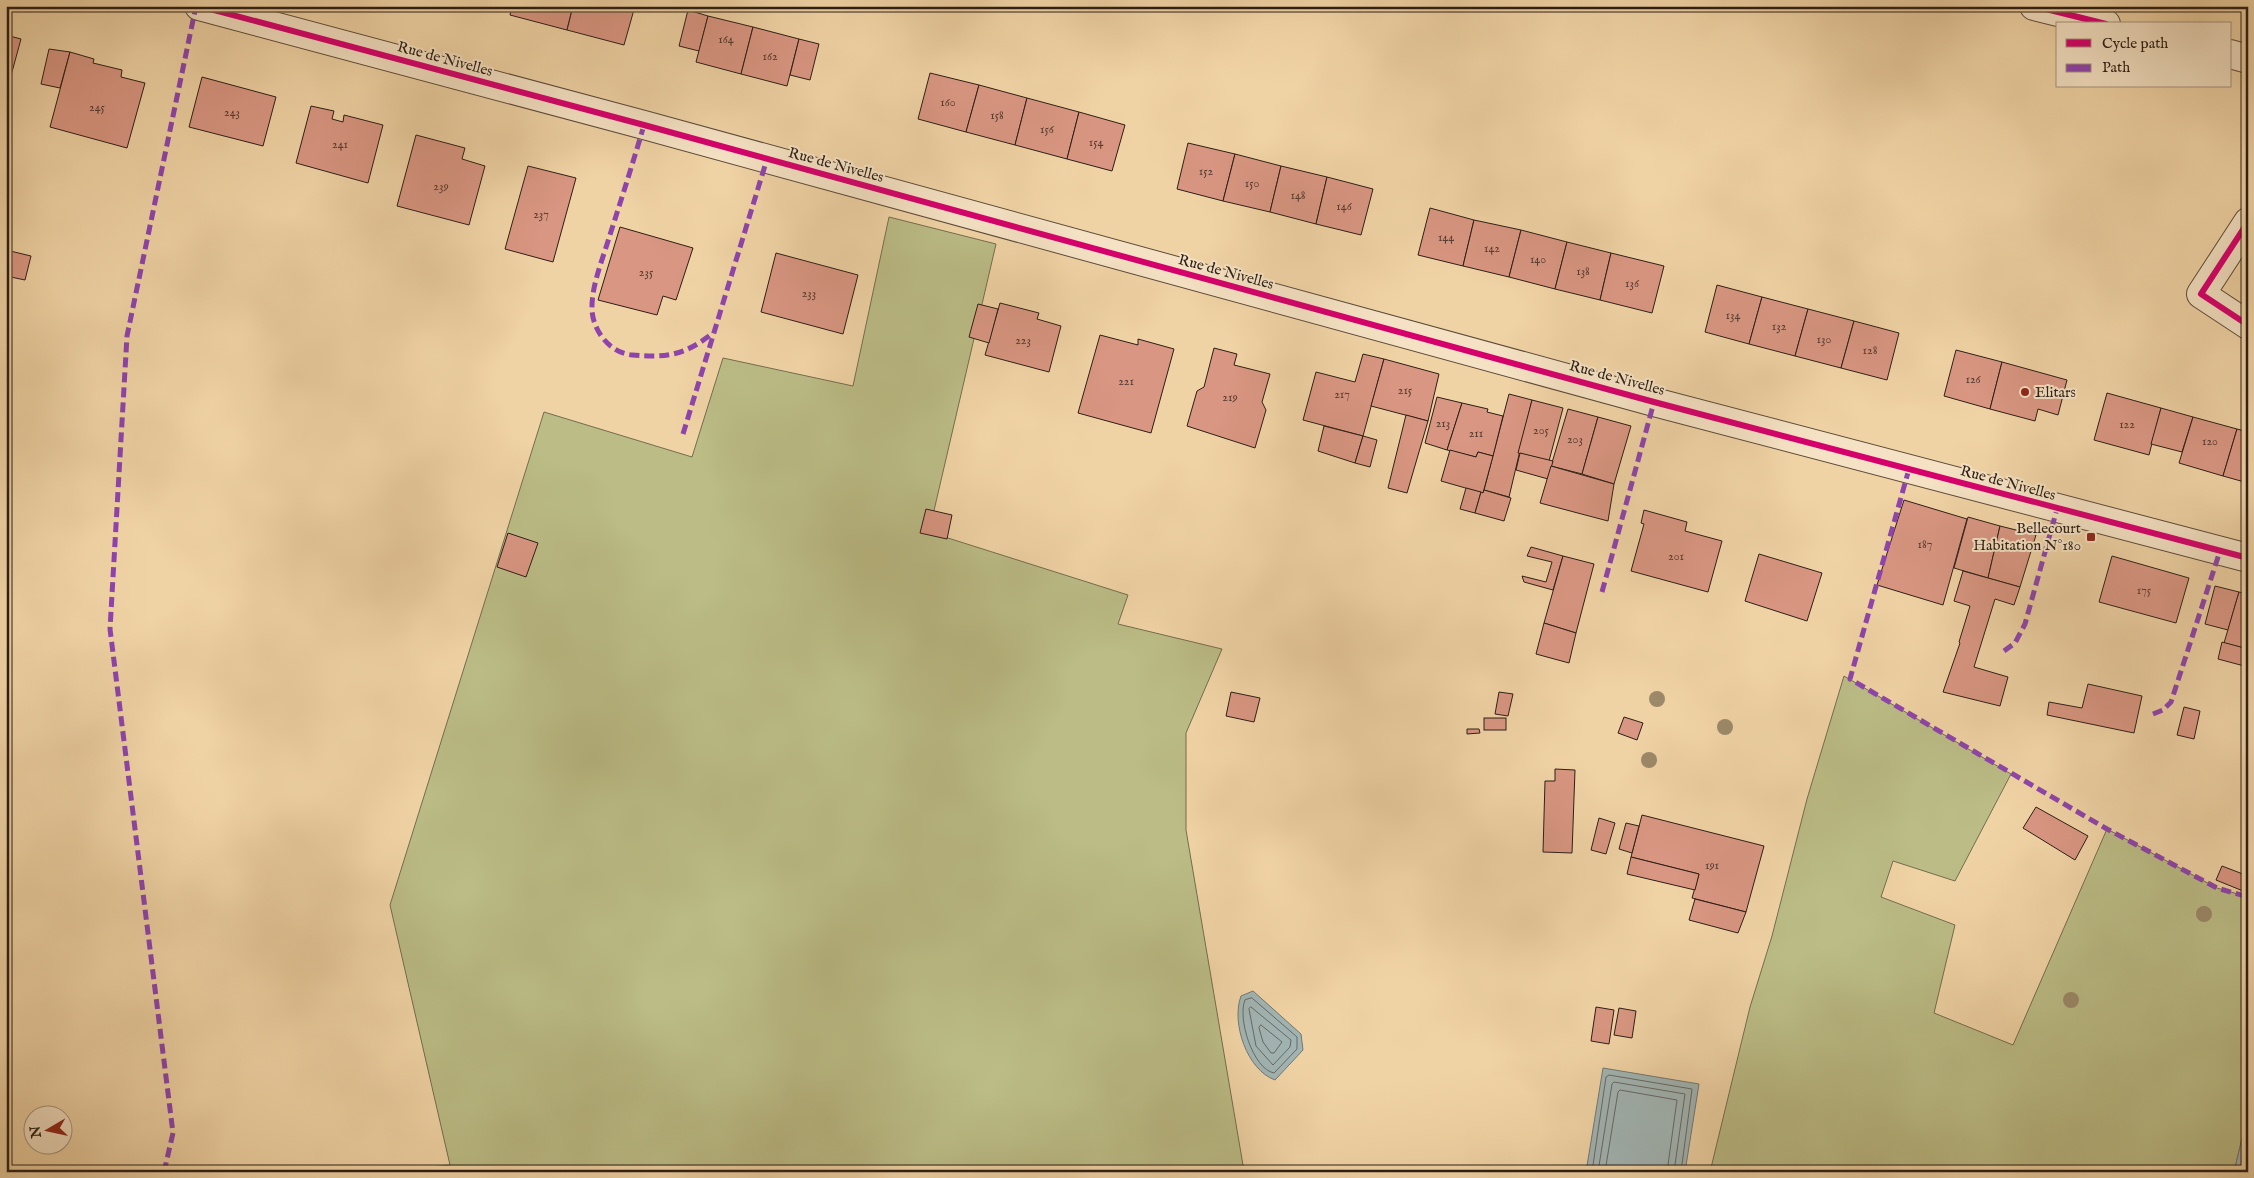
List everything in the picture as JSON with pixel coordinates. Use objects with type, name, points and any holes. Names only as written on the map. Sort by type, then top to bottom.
[{"type":"street","points":[[2034,6],[2098,22]]},
{"type":"street","name":"Rue de Nivelles","points":[[211,8],[1654,402],[2248,558]]},
{"type":"street","points":[[2232,55],[2248,59]]},
{"type":"street","points":[[2248,222],[2201,294],[2248,325]]},
{"type":"green space","points":[[889,217],[996,244],[929,532],[1128,595],[1118,624],[1222,649],[1186,733],[1186,830],[1244,1171],[1258,1172],[377,1172],[450,1165],[390,905],[544,412],[692,457],[723,358],[853,386]]},
{"type":"green space","points":[[1844,676],[2011,774],[1955,881],[1893,861],[1881,897],[1955,925],[1934,1013],[2013,1045],[2107,829],[2217,888],[2248,897],[2248,1127],[2244,1130],[2234,1172],[1710,1172],[1750,1007],[1772,936],[1807,799]]},
{"type":"water","points":[[1253,991],[1301,1034],[1303,1050],[1275,1080],[1265,1075],[1256,1066],[1249,1056],[1240,1032],[1238,1007],[1241,996]]},
{"type":"water","points":[[1603,1068],[1699,1084],[1685,1172],[1586,1172]]},
{"type":"water","points":[[2248,1127],[2248,1172],[2234,1172],[2244,1130]]},
{"type":"building","points":[[512,6],[573,6],[567,30],[510,15]]},
{"type":"building","points":[[573,6],[635,6],[624,45],[567,30]]},
{"type":"building","points":[[688,10],[708,16],[699,51],[679,46]]},
{"type":"building","points":[[708,16],[753,27],[741,74],[696,62]]},
{"type":"building","points":[[753,27],[799,39],[787,86],[741,74]]},
{"type":"building","points":[[6,35],[21,39],[6,94]]},
{"type":"building","points":[[799,39],[819,44],[810,80],[790,75]]},
{"type":"building","points":[[49,49],[70,52],[60,88],[41,84]]},
{"type":"building","points":[[70,52],[94,59],[93,63],[122,70],[121,77],[145,83],[127,148],[50,127]]},
{"type":"building","points":[[930,73],[979,85],[966,132],[918,119]]},
{"type":"building","points":[[202,77],[276,97],[263,146],[189,127]]},
{"type":"building","points":[[979,85],[1027,98],[1015,145],[966,132]]},
{"type":"building","points":[[1027,98],[1079,112],[1067,159],[1015,145]]},
{"type":"building","points":[[311,106],[334,111],[332,119],[343,122],[344,115],[383,125],[368,183],[296,163]]},
{"type":"building","points":[[1079,112],[1125,125],[1112,171],[1067,159]]},
{"type":"building","points":[[416,135],[465,148],[462,159],[485,166],[469,225],[397,206]]},
{"type":"building","points":[[1188,143],[1235,154],[1223,201],[1177,189]]},
{"type":"building","points":[[1235,154],[1281,166],[1270,212],[1223,201]]},
{"type":"building","points":[[528,166],[576,178],[553,262],[505,249]]},
{"type":"building","points":[[1281,166],[1327,177],[1316,224],[1270,212]]},
{"type":"building","points":[[1327,177],[1373,189],[1361,235],[1316,224]]},
{"type":"building","points":[[1430,208],[1474,220],[1463,266],[1418,255]]},
{"type":"building","points":[[1474,220],[1521,230],[1509,277],[1463,266]]},
{"type":"building","points":[[620,227],[693,248],[676,300],[663,296],[657,315],[598,300]]},
{"type":"building","points":[[1521,230],[1567,242],[1555,289],[1509,277]]},
{"type":"building","points":[[1567,242],[1611,253],[1600,300],[1555,289]]},
{"type":"building","points":[[6,250],[31,256],[25,280],[6,276]]},
{"type":"building","points":[[776,253],[858,275],[843,334],[761,312]]},
{"type":"building","points":[[1611,253],[1664,266],[1652,313],[1600,300]]},
{"type":"building","points":[[1717,285],[1762,297],[1749,344],[1705,332]]},
{"type":"building","points":[[1762,297],[1808,309],[1795,356],[1749,344]]},
{"type":"building","points":[[1000,303],[1039,313],[1037,319],[1061,326],[1049,372],[985,355]]},
{"type":"building","points":[[978,304],[998,309],[989,343],[969,337]]},
{"type":"building","points":[[1808,309],[1854,321],[1841,368],[1795,356]]},
{"type":"building","points":[[1854,321],[1899,333],[1887,380],[1841,368]]},
{"type":"building","points":[[1100,335],[1138,345],[1138,339],[1174,349],[1151,433],[1078,413]]},
{"type":"building","points":[[1214,348],[1237,354],[1234,365],[1270,374],[1262,402],[1266,410],[1255,448],[1187,426],[1197,391],[1204,387]]},
{"type":"building","points":[[1956,350],[2002,362],[1990,409],[1944,396]]},
{"type":"building","points":[[1363,354],[1384,359],[1363,436],[1303,420],[1316,372],[1355,382]]},
{"type":"building","points":[[1384,359],[1439,374],[1428,421],[1371,406]]},
{"type":"building","points":[[2002,362],[2067,380],[2058,415],[2038,409],[2035,421],[1990,409]]},
{"type":"building","points":[[2107,393],[2161,408],[2149,455],[2094,440]]},
{"type":"building","points":[[1509,394],[1532,400],[1509,497],[1484,490]]},
{"type":"building","points":[[1437,397],[1462,403],[1447,450],[1425,443]]},
{"type":"building","points":[[1532,400],[1563,408],[1549,461],[1518,453]]},
{"type":"building","points":[[1462,403],[1488,409],[1487,412],[1503,416],[1493,456],[1478,452],[1476,457],[1447,450]]},
{"type":"building","points":[[2161,408],[2193,417],[2182,452],[2151,444]]},
{"type":"building","points":[[1568,409],[1598,417],[1582,474],[1551,466]]},
{"type":"building","points":[[1406,415],[1428,421],[1407,493],[1388,488]]},
{"type":"building","points":[[1598,417],[1631,426],[1614,484],[1582,474]]},
{"type":"building","points":[[2193,417],[2237,429],[2223,476],[2179,463]]},
{"type":"building","points":[[1324,426],[1363,436],[1355,463],[1318,451]]},
{"type":"building","points":[[2237,429],[2248,432],[2248,483],[2223,476]]},
{"type":"building","points":[[1363,436],[1377,440],[1370,467],[1355,463]]},
{"type":"building","points":[[1450,450],[1476,457],[1478,452],[1493,456],[1483,493],[1441,481]]},
{"type":"building","points":[[1520,453],[1553,461],[1548,479],[1516,470]]},
{"type":"building","points":[[1551,466],[1614,484],[1608,521],[1540,503]]},
{"type":"building","points":[[1466,488],[1481,492],[1475,513],[1460,509]]},
{"type":"building","points":[[1484,490],[1511,498],[1504,521],[1475,513],[1481,492],[1483,493]]},
{"type":"building","points":[[1904,500],[1967,519],[1943,605],[1877,585]]},
{"type":"building","points":[[926,509],[952,515],[947,539],[920,533]]},
{"type":"building","points":[[1644,510],[1687,522],[1685,531],[1722,541],[1708,592],[1631,571],[1644,524],[1641,523]]},
{"type":"building","points":[[1968,517],[2000,526],[1988,578],[1954,568]]},
{"type":"building","points":[[2000,526],[2036,535],[2020,587],[1988,578]]},
{"type":"building","points":[[508,533],[538,543],[526,577],[497,567]]},
{"type":"building","points":[[1531,547],[1563,556],[1553,590],[1524,582],[1522,576],[1546,582],[1552,562],[1527,556]]},
{"type":"building","points":[[1759,554],[1822,573],[1807,621],[1745,601]]},
{"type":"building","points":[[1563,556],[1594,564],[1576,633],[1544,623]]},
{"type":"building","points":[[2112,556],[2189,578],[2176,623],[2099,602]]},
{"type":"building","points":[[1963,571],[2020,587],[2014,605],[1995,599],[1974,667],[2008,677],[2000,706],[1943,692],[1960,643],[1970,606],[1954,601]]},
{"type":"building","points":[[2215,586],[2239,592],[2228,630],[2205,624]]},
{"type":"building","points":[[2239,592],[2248,594],[2248,649],[2224,643]]},
{"type":"building","points":[[1544,623],[1576,633],[1569,663],[1536,654]]},
{"type":"building","points":[[2222,642],[2248,649],[2248,667],[2218,659]]},
{"type":"building","points":[[2088,684],[2142,696],[2134,733],[2047,715],[2049,702],[2082,708]]},
{"type":"building","points":[[1231,692],[1260,698],[1254,722],[1226,716]]},
{"type":"building","points":[[1499,692],[1513,694],[1508,716],[1495,714]]},
{"type":"building","points":[[2184,707],[2200,711],[2194,739],[2177,735]]},
{"type":"building","points":[[1624,717],[1643,723],[1637,740],[1618,733]]},
{"type":"building","points":[[1484,718],[1506,718],[1506,730],[1484,730]]},
{"type":"building","points":[[1467,729],[1479,729],[1480,733],[1467,734]]},
{"type":"building","points":[[1555,769],[1575,770],[1572,853],[1543,852],[1545,781],[1555,781]]},
{"type":"building","points":[[2036,807],[2088,836],[2075,860],[2023,828]]},
{"type":"building","points":[[1642,815],[1764,846],[1746,912],[1692,898],[1699,874],[1631,857]]},
{"type":"building","points":[[1599,818],[1615,823],[1606,854],[1591,850]]},
{"type":"building","points":[[1626,823],[1639,826],[1632,853],[1619,849]]},
{"type":"building","points":[[1631,857],[1699,874],[1695,890],[1627,874]]},
{"type":"building","points":[[2222,866],[2248,876],[2248,893],[2216,880]]},
{"type":"building","points":[[1695,899],[1746,912],[1738,933],[1689,920]]},
{"type":"building","points":[[1596,1007],[1614,1010],[1609,1044],[1591,1041]]},
{"type":"building","points":[[1619,1008],[1636,1011],[1632,1038],[1614,1035]]},
{"type":"marked path","points":[[164,1172],[173,1133],[110,629],[127,336],[196,6]]},
{"type":"marked path","points":[[644,125],[593,293],[593,319],[600,334],[611,346],[632,355],[656,356],[676,353],[694,346],[713,333]]},
{"type":"marked path","points":[[683,434],[767,159]]},
{"type":"marked path","points":[[1602,592],[1654,402]]},
{"type":"marked path","points":[[1909,469],[1850,679],[2107,829],[2217,888],[2248,897]]},
{"type":"marked path","points":[[2004,651],[2015,643],[2025,624],[2057,509]]},
{"type":"marked path","points":[[2153,714],[2163,710],[2171,702],[2220,551]]},
{"type":"cycle path","points":[[199,6],[644,125],[1654,402],[2248,558]]},
{"type":"cycle path","points":[[2034,6],[2098,22]]},
{"type":"cycle path","points":[[2248,222],[2201,294],[2248,325]]},
{"type":"place","name":"Elitars","points":[[2025,392]]},
{"type":"place","name":"Bellecourt Habitation N°180","points":[[2091,537]]}]
